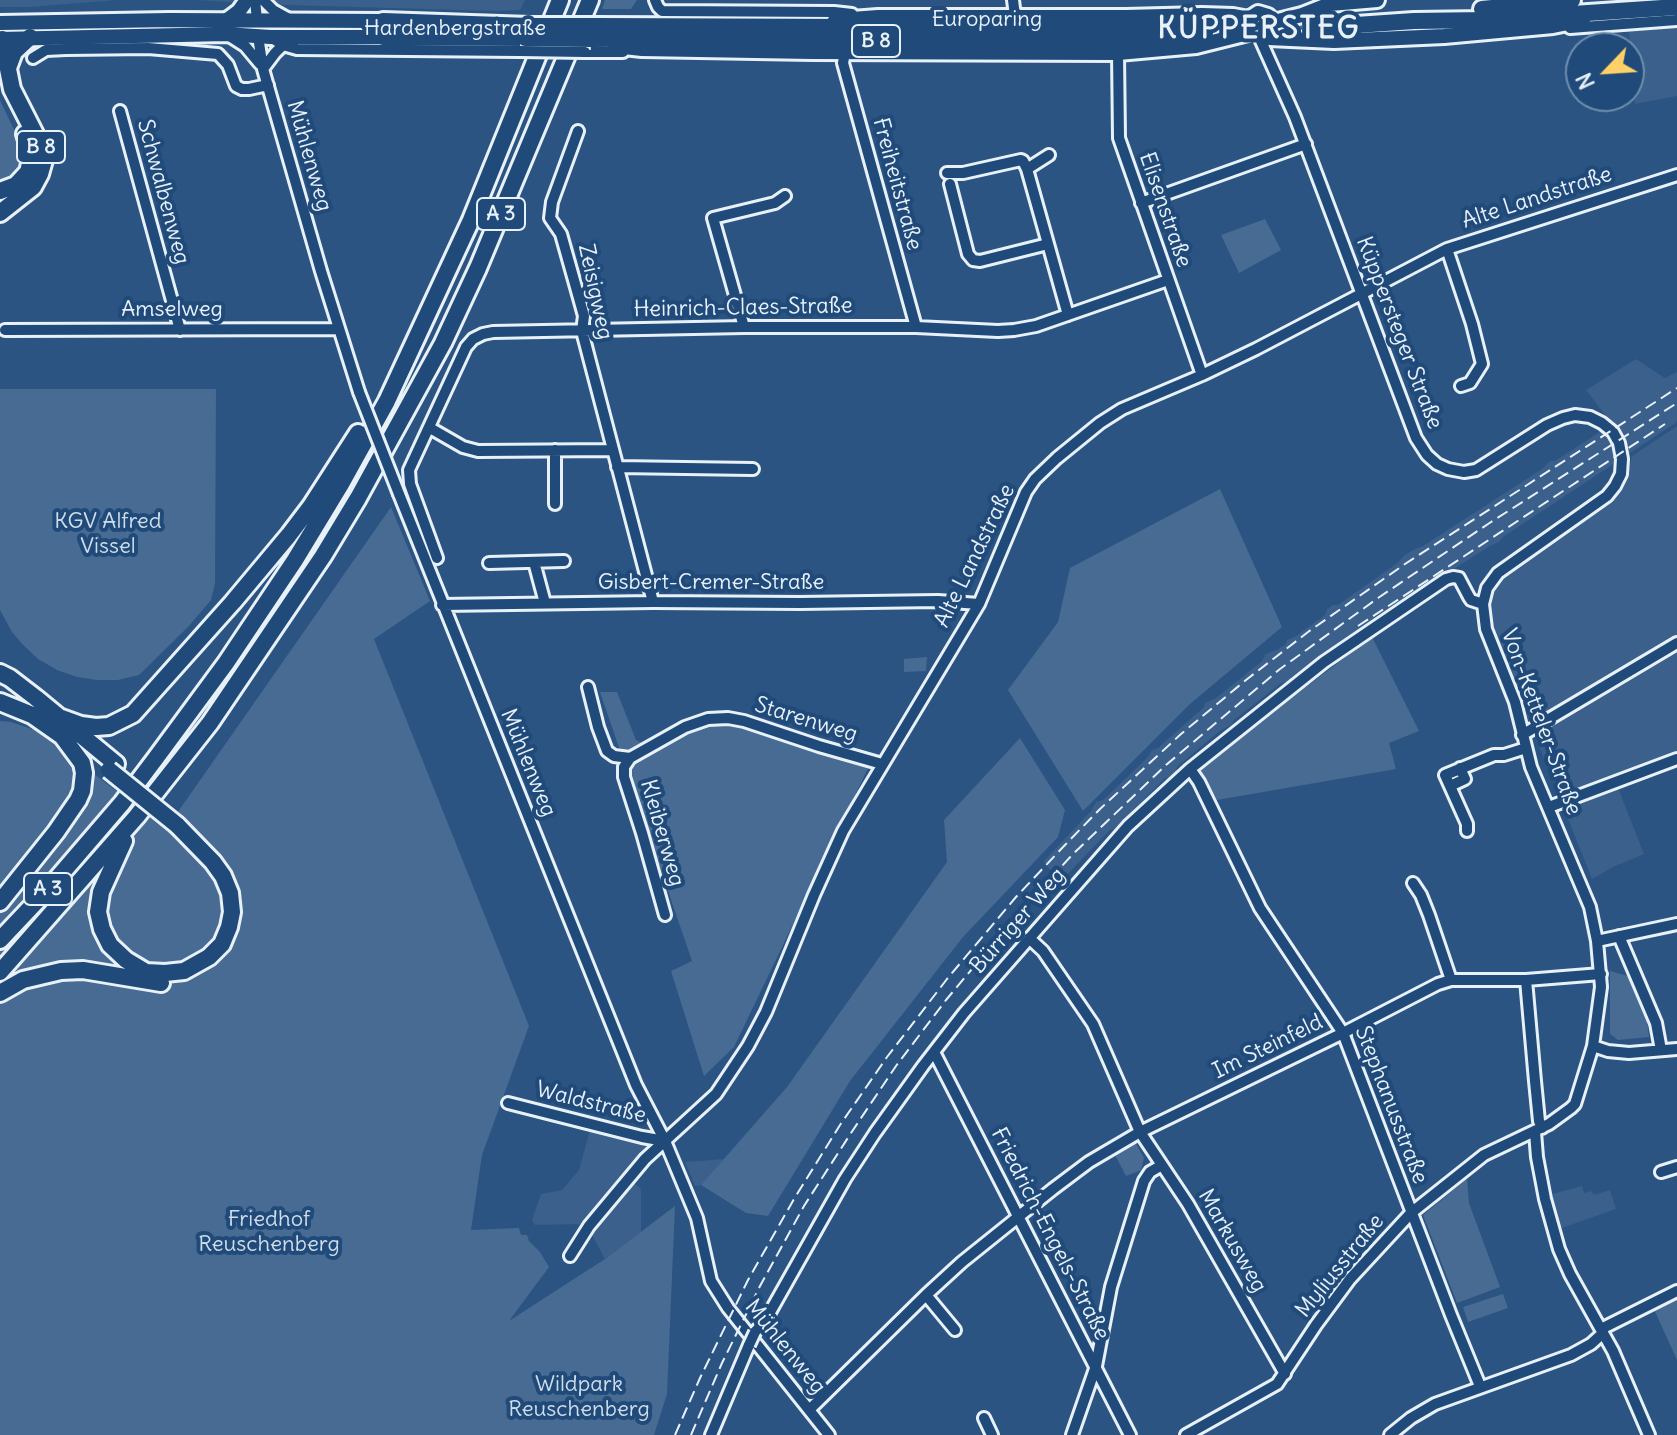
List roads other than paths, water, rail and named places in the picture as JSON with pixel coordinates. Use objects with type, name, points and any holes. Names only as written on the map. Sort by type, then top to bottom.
[{"type":"highway","name":"A 3","points":[[0,940],[122,803],[226,663],[341,484],[387,401],[471,220],[560,0]]},
{"type":"highway","name":"A 3","points":[[0,972],[137,816],[210,723],[323,556],[443,343],[478,268],[590,0]]},
{"type":"highway","points":[[1572,0],[1313,25],[1484,20],[1677,7]]},
{"type":"highway","name":"Europaring","points":[[383,29],[587,40],[733,38],[1005,43],[1162,39],[1204,30],[822,27],[587,40]]},
{"type":"highway","points":[[0,191],[23,179],[31,160],[29,142],[4,76],[1,33]]},
{"type":"highway","points":[[4,76],[14,52],[30,37]]},
{"type":"highway","name":"B 8","points":[[0,213],[33,187],[44,160],[40,144],[4,76]]},
{"type":"highway","points":[[59,717],[96,727],[109,726],[133,714],[271,558],[311,506],[362,427],[387,401]]},
{"type":"highway","points":[[0,993],[23,980],[61,971],[83,970],[160,983],[198,975],[215,965],[230,949],[238,930],[241,911],[239,891],[221,858],[112,767],[59,717],[3,673]]},
{"type":"highway","points":[[0,702],[32,715],[112,767]]},
{"type":"highway","points":[[0,902],[56,832],[82,791],[82,763],[62,736]]},
{"type":"highway","points":[[137,816],[111,866],[101,892],[98,912],[110,945],[126,960],[146,972],[184,971],[197,964],[222,944],[229,927],[232,912],[230,893],[223,876],[180,822]]},
{"type":"main road","points":[[227,27],[247,0]]},
{"type":"main road","points":[[822,27],[839,20],[878,17],[1202,15],[1233,16],[1274,30],[1274,22],[1330,4],[1377,0]]},
{"type":"main road","points":[[587,40],[642,49],[1118,53],[1196,46],[1257,24],[1334,41],[1367,40],[1553,26],[1596,18],[1607,11]]},
{"type":"main road","points":[[257,20],[264,36]]},
{"type":"main road","name":"Europaring","points":[[1,33],[30,37],[227,27],[257,20],[383,29]]},
{"type":"main road","name":"Europaring","points":[[1,33],[227,27],[264,36],[297,37],[383,29]]},
{"type":"main road","points":[[283,45],[297,37]]},
{"type":"street","points":[[255,0],[257,20]]},
{"type":"street","points":[[263,0],[273,10],[293,21]]},
{"type":"street","points":[[1013,0],[1015,16]]},
{"type":"street","points":[[657,4],[662,11],[834,12],[878,17]]},
{"type":"street","points":[[1553,26],[1589,28],[1677,20]]},
{"type":"street","name":"Küppersteger Straße","points":[[1257,24],[1306,144],[1416,438],[1427,455],[1442,467],[1464,472],[1479,468],[1563,418],[1582,416],[1602,423],[1613,432],[1621,449],[1622,467],[1615,486],[1598,504],[1498,573],[1487,588],[1483,604]]},
{"type":"street","name":"Mühlenweg","points":[[227,27],[263,69],[359,392],[631,1074],[665,1141],[697,1218],[707,1270],[716,1292],[829,1435]]},
{"type":"street","name":"Mühlenweg","points":[[263,69],[264,36]]},
{"type":"street","name":"Hardenbergstraße","points":[[264,36],[297,49],[355,50],[525,38]]},
{"type":"street","points":[[263,69],[283,45]]},
{"type":"street","points":[[33,58],[46,50],[66,49],[148,48],[218,54],[236,86],[242,89],[268,85]]},
{"type":"street","name":"Freiheitstraße","points":[[845,52],[843,63],[916,327]]},
{"type":"street","name":"Elisenstraße","points":[[1118,53],[1119,138],[1202,375]]},
{"type":"street","name":"Schwalbenweg","points":[[120,111],[180,330]]},
{"type":"street","name":"Zeisigweg","points":[[578,131],[552,202],[550,218],[561,234],[584,316],[582,331],[653,602]]},
{"type":"street","points":[[1141,203],[1306,144]]},
{"type":"street","points":[[1025,165],[1049,155]]},
{"type":"street","points":[[947,173],[963,173],[1021,160],[1068,315]]},
{"type":"street","name":"Alte Landstraße","points":[[570,1256],[589,1226],[645,1159],[716,1094],[748,1046],[766,1012],[843,831],[979,604],[1026,492],[1035,479],[1111,416],[1156,393],[1202,375],[1447,249],[1677,175]]},
{"type":"street","points":[[950,184],[968,254],[973,260],[980,261],[1048,244]]},
{"type":"street","points":[[744,327],[713,218],[775,203],[785,196]]},
{"type":"street","points":[[1447,249],[1482,364],[1470,383],[1461,386]]},
{"type":"street","name":"Heinrich-Claes-Straße","points":[[437,558],[410,484],[409,470],[466,347],[483,334],[744,327],[1014,330],[1036,326],[1168,280]]},
{"type":"street","name":"Amselweg","points":[[5,330],[339,329]]},
{"type":"street","points":[[430,428],[463,447],[478,451],[612,450]]},
{"type":"street","points":[[555,450],[555,504]]},
{"type":"street","points":[[617,467],[753,469]]},
{"type":"street","points":[[489,563],[564,561]]},
{"type":"street","points":[[534,562],[545,603]]},
{"type":"street","name":"Bürriger Weg","points":[[711,1435],[755,1332],[765,1321],[845,1179],[875,1133],[934,1052],[1128,826],[1190,769],[1324,662],[1446,579],[1459,578],[1471,600],[1483,604]]},
{"type":"street","name":"Gisbert-Cremer-Straße","points":[[442,605],[938,601],[979,604]]},
{"type":"street","name":"Von-Ketteler-Straße","points":[[1483,604],[1486,629],[1515,702],[1531,767],[1590,907],[1601,974],[1601,999],[1593,1046],[1575,1104],[1538,1130]]},
{"type":"street","points":[[1522,735],[1677,643]]},
{"type":"street","name":"Kleiberweg","points":[[588,687],[607,751],[614,756],[630,758],[624,767],[624,777],[665,915]]},
{"type":"street","name":"Starenweg","points":[[630,758],[685,727],[708,719],[728,718],[882,764]]},
{"type":"street","points":[[1467,831],[1467,824],[1445,775],[1494,755],[1526,748]]},
{"type":"street","points":[[1549,807],[1677,759]]},
{"type":"street","name":"Stephanusstraße","points":[[1190,769],[1260,908],[1343,1033],[1480,1386]]},
{"type":"street","points":[[1413,883],[1429,915],[1451,980]]},
{"type":"street","points":[[1597,941],[1677,924]]},
{"type":"street","points":[[1619,936],[1656,1023],[1661,1050]]},
{"type":"street","name":"Markusweg","points":[[1029,938],[1043,951],[1093,1024],[1140,1132],[1188,1204],[1285,1374]]},
{"type":"street","name":"Im Steinfeld","points":[[810,1409],[962,1262],[1089,1162],[1140,1132],[1438,984],[1451,980],[1526,980],[1601,974]]},
{"type":"street","points":[[1526,980],[1539,1121],[1537,1157],[1545,1199],[1559,1249],[1570,1274],[1613,1351],[1649,1435]]},
{"type":"street","points":[[1593,1046],[1629,1053],[1677,1049]]},
{"type":"street","name":"Friedrich-Engels-Straße","points":[[934,1052],[1130,1435]]},
{"type":"street","name":"Waldstraße","points":[[508,1103],[665,1141]]},
{"type":"street","name":"Myliusstraße","points":[[1186,1435],[1277,1384],[1350,1279],[1411,1213],[1484,1155],[1538,1130]]},
{"type":"street","points":[[1072,1435],[1096,1366],[1111,1287],[1139,1195],[1150,1172],[1162,1165]]},
{"type":"street","points":[[1661,1172],[1677,1167]]},
{"type":"street","points":[[1390,1435],[1435,1404],[1571,1355],[1590,1345],[1602,1332],[1677,1291]]},
{"type":"street","points":[[926,1295],[955,1330]]},
{"type":"street","points":[[984,1418],[992,1435]]},
{"type":"tunnel","points":[[1204,25],[1292,19],[1313,21]]},
{"type":"railway","points":[[675,1435],[748,1280],[840,1125],[947,979],[1064,846],[1181,734],[1308,632],[1405,564],[1677,388]]},
{"type":"railway","points":[[691,1435],[760,1286],[804,1206],[851,1133],[946,1000],[1073,854],[1166,765],[1280,669],[1488,524],[1677,403]]},
{"type":"railway","points":[[1358,626],[1665,424]]},
{"type":"district","name":"KÜPPERSTEG","points":[[1259,29]]},
{"type":"park label","name":"KGV Alfred Vissel","points":[[108,534]]},
{"type":"park label","name":"Friedhof Reuschenberg","points":[[269,1232]]},
{"type":"park label","name":"Wildpark Reuschenberg","points":[[579,1398]]}]
